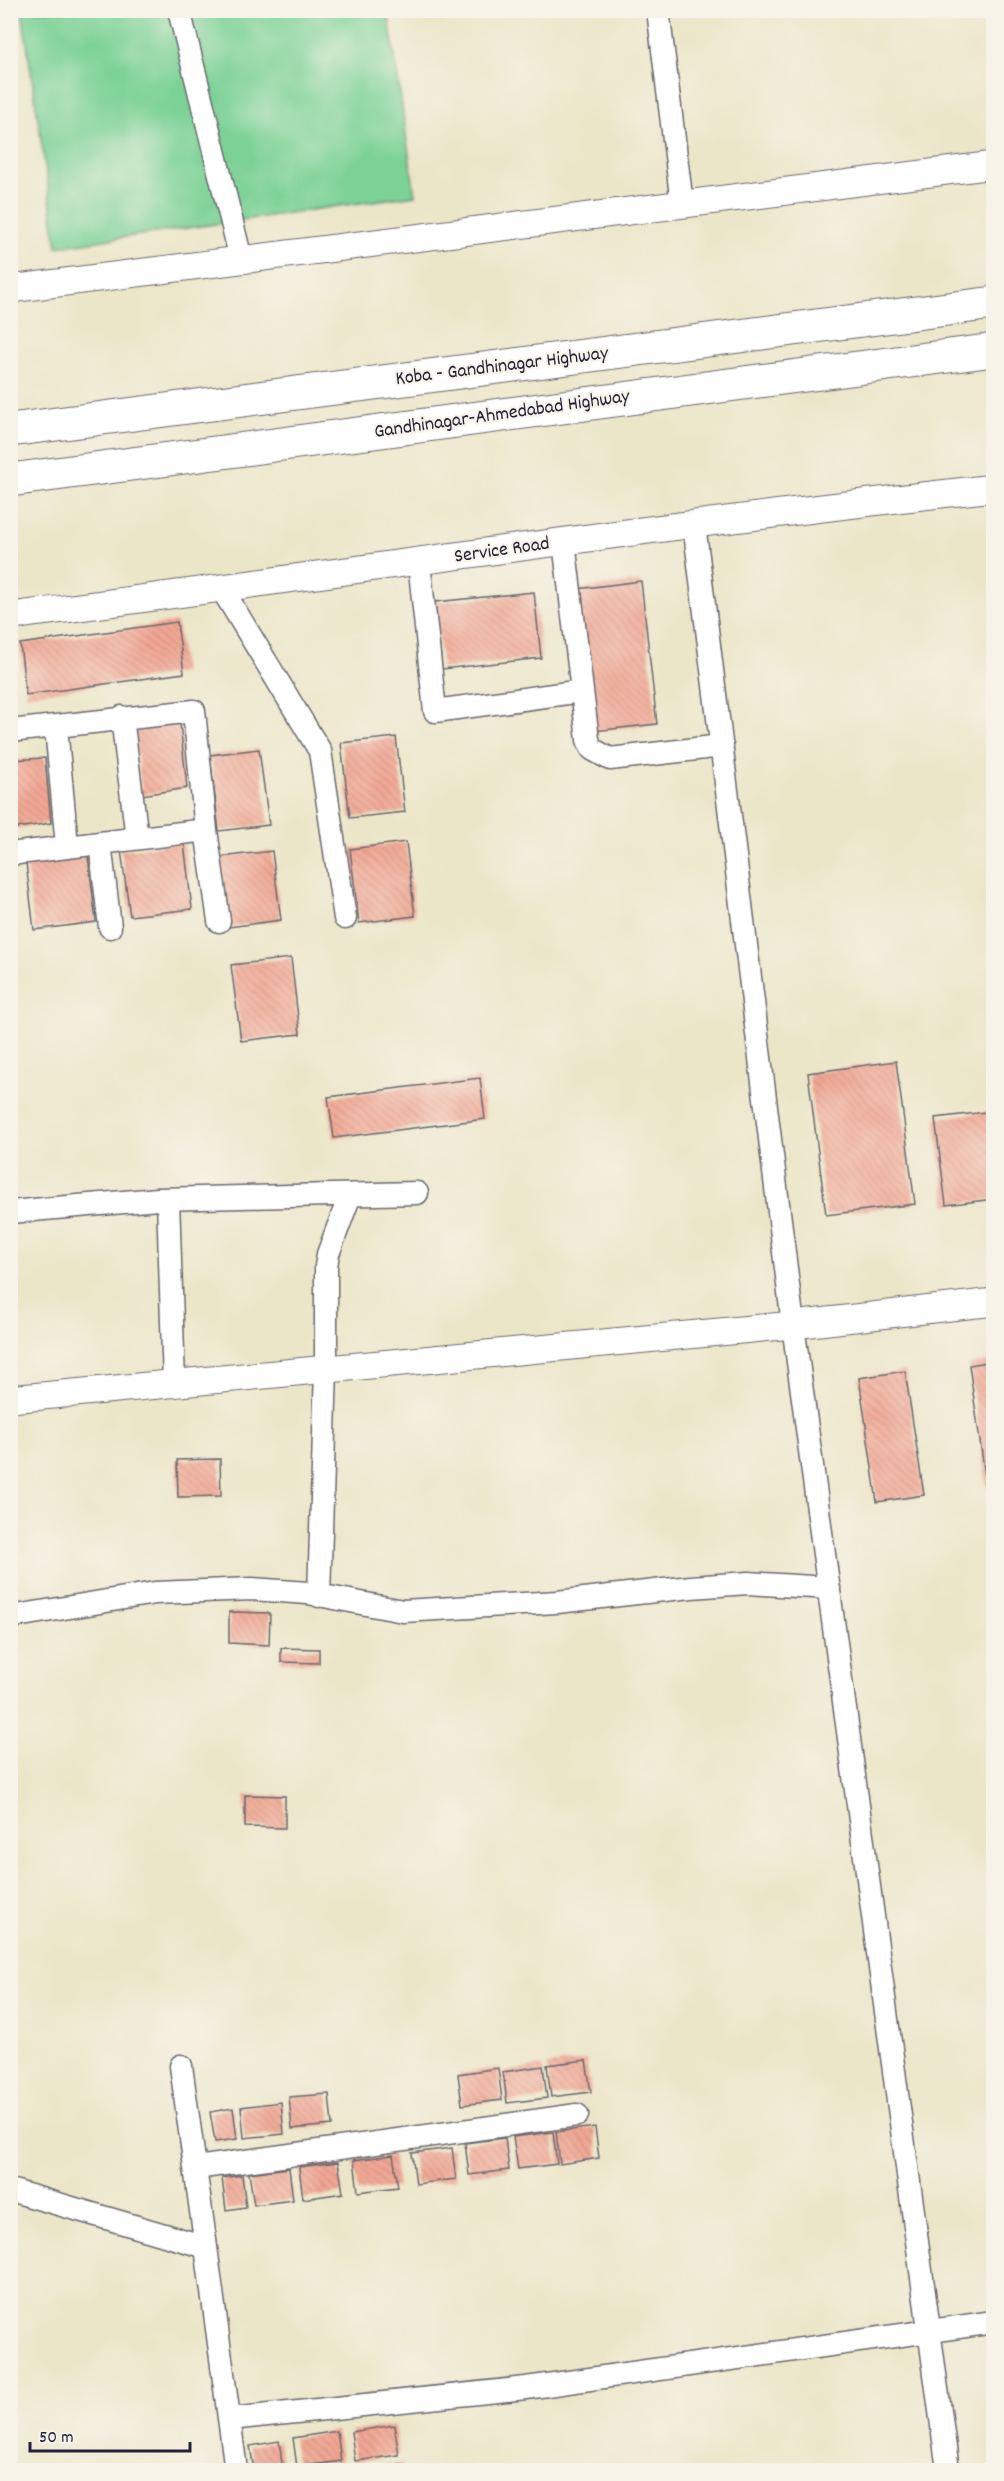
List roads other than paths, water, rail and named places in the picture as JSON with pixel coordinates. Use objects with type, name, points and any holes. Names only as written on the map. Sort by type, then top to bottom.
[{"type":"main road","name":"Koba - Gandhinagar Highway","points":[[10,430],[993,303]]},
{"type":"main road","name":"Gandhinagar-Ahmedabad Highway","points":[[10,480],[993,350]]},
{"type":"street","points":[[179,10],[241,259]]},
{"type":"street","points":[[658,10],[682,204]]},
{"type":"street","points":[[10,289],[993,165]]},
{"type":"street","name":"Service Road","points":[[10,616],[785,511],[993,488]]},
{"type":"street","points":[[694,524],[793,1325],[948,2470]]},
{"type":"street","points":[[564,542],[588,740],[592,749],[610,759],[722,747]]},
{"type":"street","points":[[419,562],[435,711],[582,691]]},
{"type":"street","points":[[222,589],[320,750],[345,918]]},
{"type":"street","points":[[10,731],[194,711],[206,830],[219,921]]},
{"type":"street","points":[[123,717],[137,838]]},
{"type":"street","points":[[56,727],[67,846]]},
{"type":"street","points":[[10,854],[206,830]]},
{"type":"street","points":[[100,843],[110,927]]},
{"type":"street","points":[[10,1212],[168,1199],[417,1193]]},
{"type":"street","points":[[320,1596],[326,1369],[326,1266],[328,1254],[350,1195]]},
{"type":"street","points":[[168,1199],[174,1384]]},
{"type":"street","points":[[10,1399],[793,1325],[993,1302]]},
{"type":"street","points":[[10,1617],[155,1593],[252,1589],[320,1596],[403,1611],[557,1602],[748,1583],[829,1588]]},
{"type":"street","points":[[181,2066],[236,2470]]},
{"type":"street","points":[[196,2168],[577,2115]]},
{"type":"street","points":[[10,2190],[206,2247]]},
{"type":"street","points":[[230,2419],[526,2388],[993,2322]]}]
